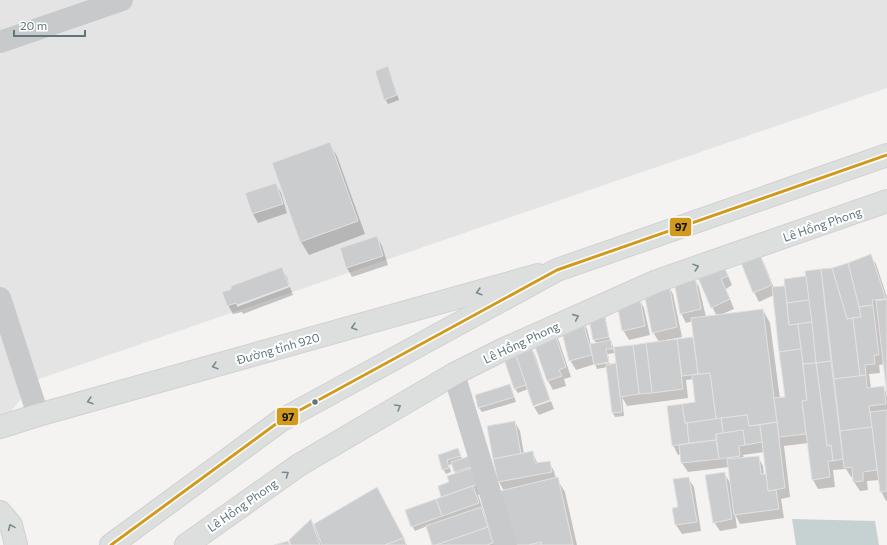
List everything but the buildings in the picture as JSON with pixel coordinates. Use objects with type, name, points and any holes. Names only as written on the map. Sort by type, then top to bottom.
[{"type":"main road","points":[[111,545],[280,421],[557,270],[887,155]]},
{"type":"main road","name":"Lê Hồng Phong","points":[[186,545],[299,465],[454,374],[502,350],[657,281],[887,201]]},
{"type":"main road","name":"Đường tỉnh 920","points":[[0,427],[38,415],[557,270]]},
{"type":"main road","points":[[0,512],[11,525],[16,545]]},
{"type":"street","points":[[0,42],[122,0]]},
{"type":"street","points":[[0,298],[38,415]]},
{"type":"street","points":[[454,374],[506,545]]},
{"type":"shaded area","points":[[0,0],[887,0],[887,88],[36,380],[0,425]]},
{"type":"shaded area","points":[[792,519],[875,521],[879,545],[796,545]]},
{"type":"transit line","name":"97","points":[[111,545],[280,421],[557,270],[887,155]]}]
